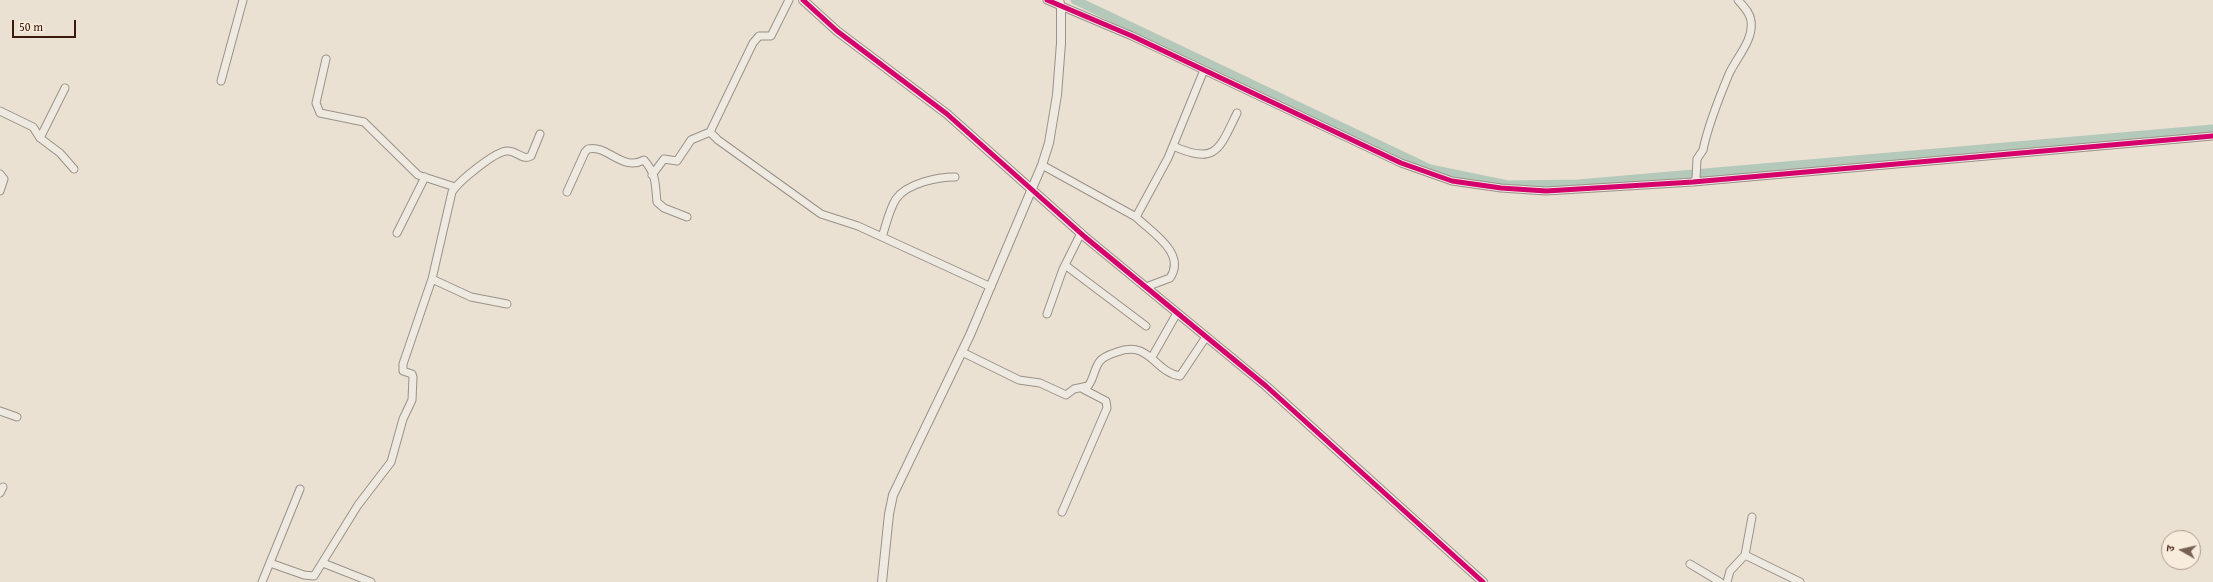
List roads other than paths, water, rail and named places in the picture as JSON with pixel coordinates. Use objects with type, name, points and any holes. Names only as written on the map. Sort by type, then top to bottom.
[{"type":"street","points":[[221,80],[243,0]]},
{"type":"street","points":[[652,175],[664,159],[677,160],[691,140],[710,132],[753,43],[759,36],[771,36],[789,0]]},
{"type":"street","points":[[803,0],[837,31],[947,114],[1081,234],[1266,386],[1483,582]]},
{"type":"street","points":[[1047,0],[1060,4],[1204,70],[1401,163],[1452,181],[1501,188],[1546,191],[2213,136]]},
{"type":"street","points":[[1694,180],[1697,159],[1703,150],[1729,73],[1747,41],[1750,30],[1751,21],[1748,13],[1738,0]]},
{"type":"street","points":[[882,582],[889,514],[893,495],[962,352],[991,287],[1032,190],[1049,142],[1057,95],[1060,4]]},
{"type":"street","points":[[326,59],[316,103],[320,113],[364,122],[411,169],[425,178],[455,187]]},
{"type":"street","points":[[1136,217],[1162,171],[1204,70]]},
{"type":"street","points":[[40,138],[65,88]]},
{"type":"street","points":[[0,111],[29,124],[40,138],[60,153],[74,169]]},
{"type":"street","points":[[1173,146],[1195,155],[1206,155],[1212,152],[1224,140],[1237,113]]},
{"type":"street","points":[[710,132],[718,140],[816,210],[882,237],[991,287]]},
{"type":"street","points":[[270,563],[311,577],[322,563],[358,504],[391,462],[403,419],[412,400],[413,377],[412,374],[403,371],[403,364],[432,279],[450,197],[455,187],[502,151],[512,151],[523,157],[531,156],[540,134]]},
{"type":"street","points":[[567,192],[586,152],[592,148],[631,163],[638,163],[644,160],[651,168],[652,175],[656,180],[657,202],[664,208],[686,218]]},
{"type":"street","points":[[1042,164],[1136,217],[1172,250],[1175,260],[1175,268],[1170,278],[1146,287]]},
{"type":"street","points":[[0,174],[4,179],[0,191]]},
{"type":"street","points":[[882,237],[896,200],[905,190],[938,178],[955,177]]},
{"type":"street","points":[[397,233],[425,178]]},
{"type":"street","points":[[1047,314],[1065,265],[1081,234]]},
{"type":"street","points":[[1065,265],[1146,326]]},
{"type":"street","points":[[432,279],[471,297],[506,304]]},
{"type":"street","points":[[1152,357],[1177,313]]},
{"type":"street","points":[[1082,389],[1091,382],[1101,360],[1110,354],[1126,349],[1137,349],[1152,357],[1171,373],[1180,376],[1206,337]]},
{"type":"street","points":[[962,352],[1019,380],[1040,383],[1064,395],[1069,394],[1074,389],[1082,389],[1106,401],[1107,408],[1062,512]]},
{"type":"street","points":[[0,411],[17,417]]},
{"type":"street","points":[[262,582],[300,489]]},
{"type":"street","points":[[1727,582],[1730,571],[1745,555],[1752,517]]},
{"type":"street","points":[[1745,555],[1800,582]]},
{"type":"street","points":[[322,563],[371,582]]},
{"type":"street","points":[[1690,564],[1720,582]]},
{"type":"waterway","points":[[1075,0],[1430,169],[1508,185],[1578,184],[2213,129]]}]
